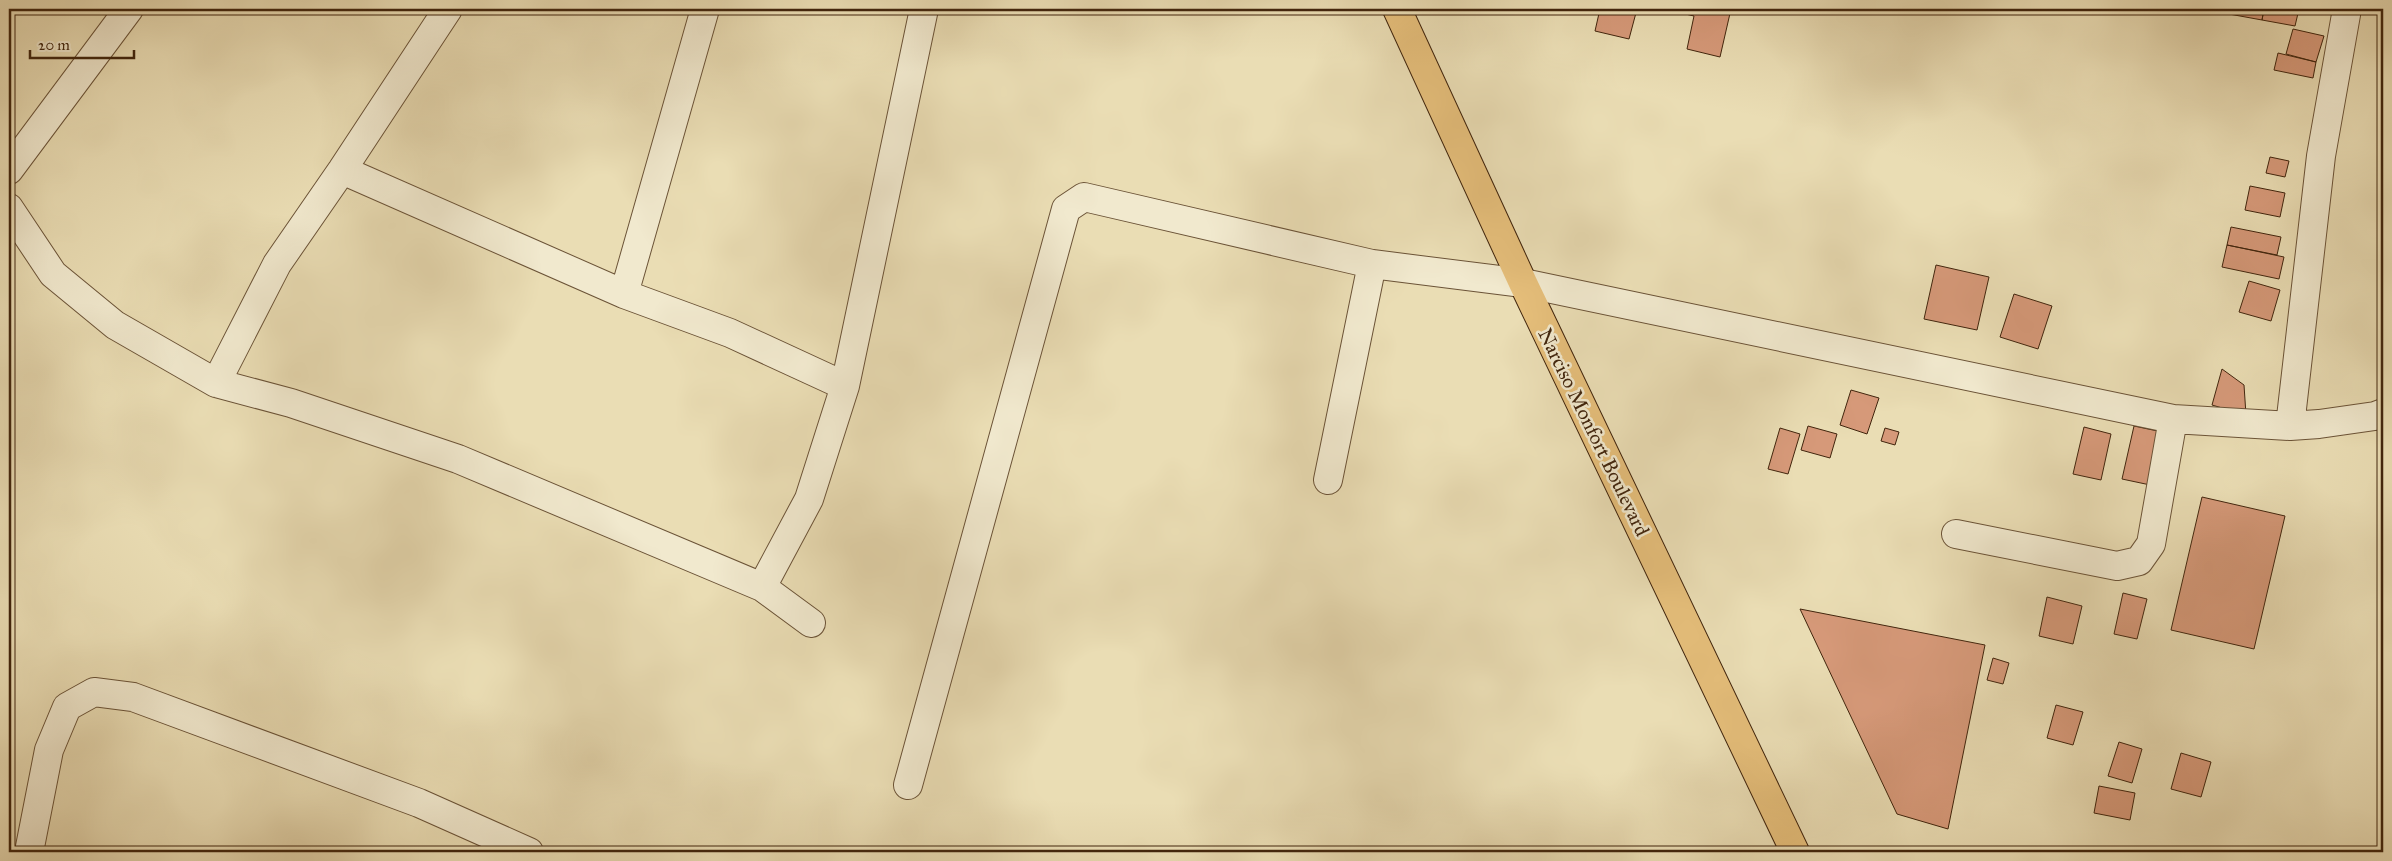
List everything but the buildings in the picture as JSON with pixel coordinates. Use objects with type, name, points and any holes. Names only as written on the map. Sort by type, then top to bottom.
[{"type":"main road","name":"Narciso Monfort Boulevard","points":[[1397,9],[1523,283],[1795,852]]},
{"type":"street","points":[[9,170],[129,9]]},
{"type":"street","points":[[216,383],[277,264],[342,170],[448,9]]},
{"type":"street","points":[[624,294],[705,9]]},
{"type":"street","points":[[762,587],[809,499],[845,386],[924,9]]},
{"type":"street","points":[[2290,426],[2321,156],[2348,9]]},
{"type":"street","points":[[342,170],[624,294],[730,333],[845,386]]},
{"type":"street","points":[[908,785],[1066,209],[1084,197],[1101,199],[1372,264],[1523,283],[2172,419],[2290,426],[2320,424],[2375,416],[2383,413]]},
{"type":"street","points":[[9,208],[53,274],[115,325],[216,383],[291,403],[458,459],[762,587],[811,623]]},
{"type":"street","points":[[1328,480],[1372,264]]},
{"type":"street","points":[[1956,534],[2117,566],[2139,561],[2151,544],[2172,419]]},
{"type":"street","points":[[29,852],[50,750],[67,707],[94,692],[133,697],[419,803],[529,852]]}]
